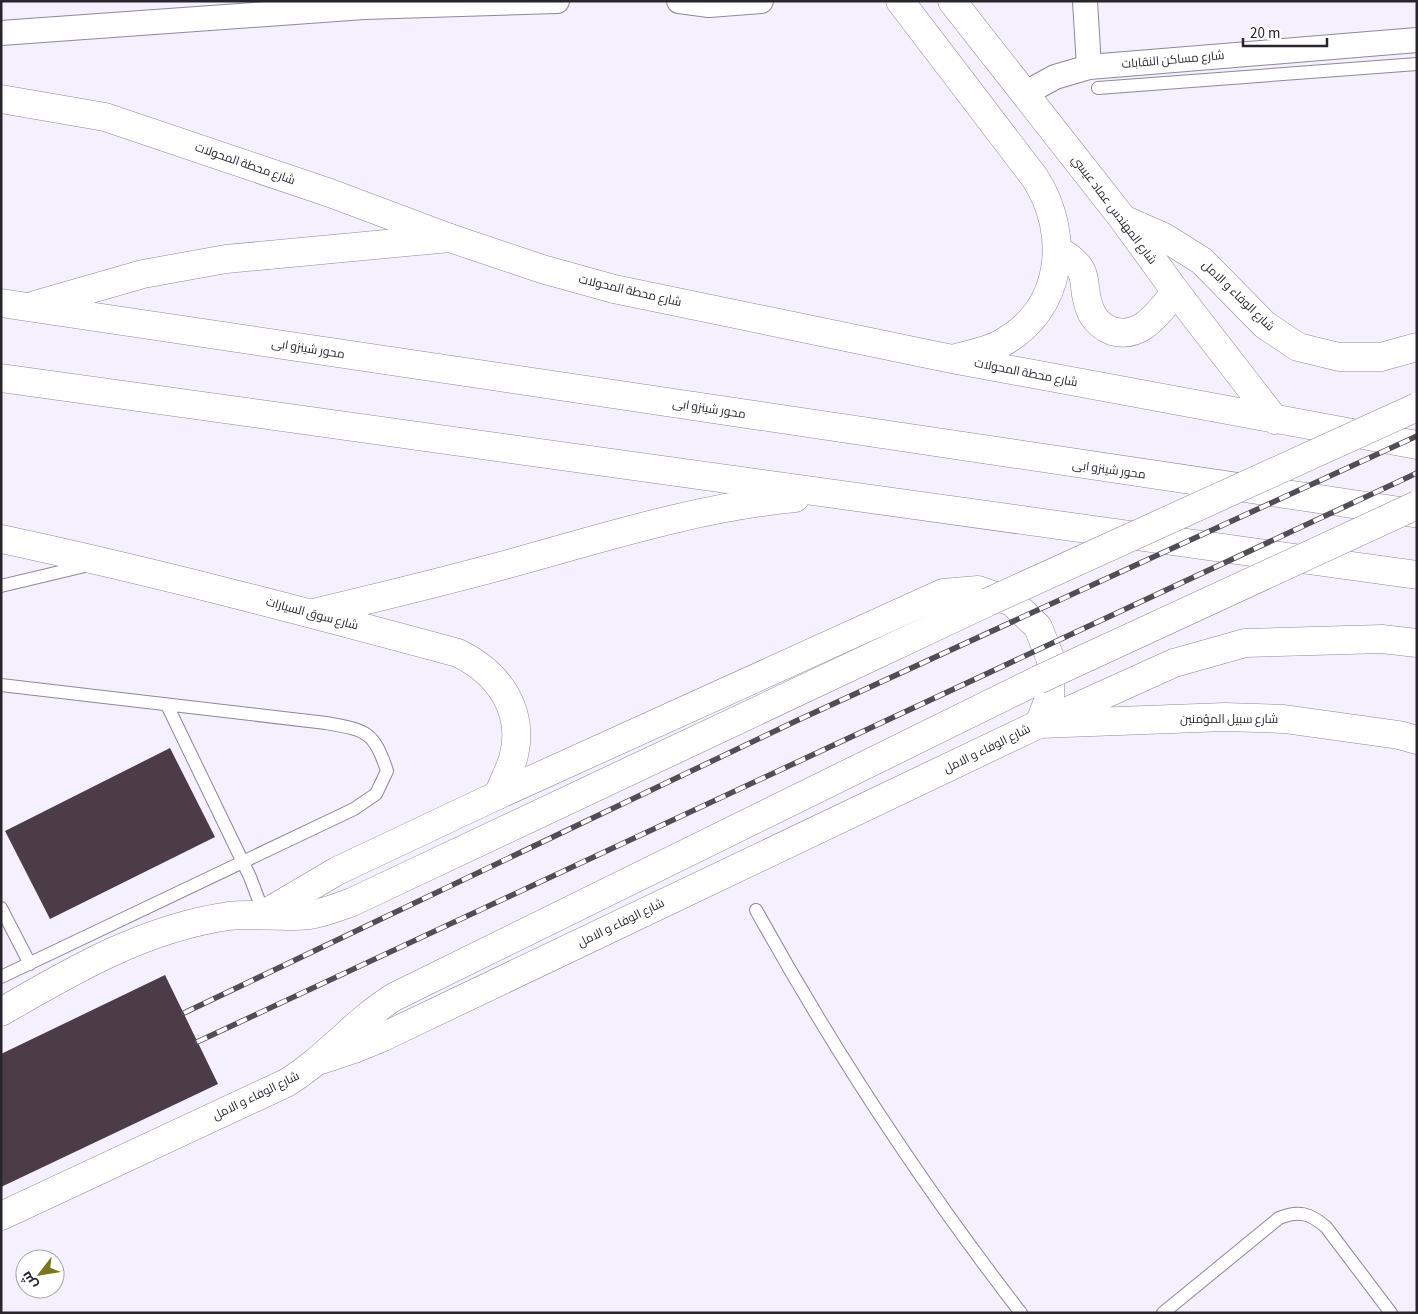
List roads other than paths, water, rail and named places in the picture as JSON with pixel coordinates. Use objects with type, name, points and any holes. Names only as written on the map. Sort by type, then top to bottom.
[{"type":"main road","name":"شارع المهندس عماد عيسي","points":[[952,1],[1124,219],[1176,292],[1275,420]]},
{"type":"main road","points":[[899,5],[1046,194],[1057,231],[1058,250],[1050,288],[1041,305],[1029,320],[1015,334],[999,345],[952,359]]},
{"type":"main road","name":"شارع محطة المحولات","points":[[1,99],[105,117],[330,193],[450,238],[542,269],[614,289],[952,359],[1417,445]]},
{"type":"main road","name":"شارع الوفاء و الامل","points":[[1124,219],[1164,237],[1202,261],[1265,325],[1298,347],[1339,357],[1381,357],[1417,348]]},
{"type":"main road","points":[[29,307],[143,274],[226,259],[450,238]]},
{"type":"main road","points":[[1058,250],[1074,259],[1080,267],[1086,282],[1093,314],[1109,330],[1130,333],[1141,329],[1150,322],[1176,292]]},
{"type":"main road","name":"محور شينزو ابى","points":[[1,303],[1417,514]]},
{"type":"main road","points":[[1,378],[1417,575]]},
{"type":"main road","points":[[264,914],[309,915],[331,910],[352,902],[988,602],[1417,407]]},
{"type":"main road","points":[[313,613],[454,579],[665,520],[776,500],[836,494]]},
{"type":"main road","points":[[321,1060],[363,1018],[394,997],[1038,680],[1417,505]]},
{"type":"main road","name":"شارع سوق السيارات","points":[[1,539],[103,561],[313,613],[458,653],[489,672],[501,686],[509,702],[515,731],[512,759],[498,794]]},
{"type":"main road","name":"شارع الوفاء و الامل","points":[[1,1012],[101,956],[161,932],[221,918],[264,914],[323,878],[498,794],[943,593],[978,590],[1012,602],[1038,627],[1051,660],[1050,696],[1039,724],[369,1044],[321,1060],[279,1086],[1,1216]]},
{"type":"main road","points":[[1039,724],[1174,663],[1245,643],[1382,639],[1417,643]]},
{"type":"main road","name":"شارع سبيل المؤمنين","points":[[1039,724],[1224,717],[1284,719],[1399,735],[1417,740]]},
{"type":"street","points":[[1,33],[364,4],[557,1]]},
{"type":"street","points":[[679,1],[708,5],[761,1]]},
{"type":"street","points":[[1085,1],[1089,67]]},
{"type":"street","name":"شارع مساكن النقابات","points":[[1024,94],[1055,77],[1089,67],[1417,40]]},
{"type":"lane","points":[[1210,80],[1211,57]]},
{"type":"lane","points":[[1098,88],[1417,64]]},
{"type":"lane","points":[[1,586],[59,574],[103,561]]},
{"type":"lane","points":[[1,685],[358,729],[379,746],[387,771],[376,794],[354,810],[1,977]]},
{"type":"lane","points":[[167,705],[243,863],[264,914]]},
{"type":"lane","points":[[1,908],[30,964]]},
{"type":"lane","points":[[756,910],[837,1052],[882,1121],[928,1188],[1021,1313]]},
{"type":"lane","points":[[1163,1313],[1279,1218],[1291,1213],[1304,1213],[1316,1218],[1326,1227],[1391,1313]]},
{"type":"railway","points":[[184,1013],[796,721],[1417,436]]},
{"type":"railway","points":[[197,1042],[1417,473]]}]
